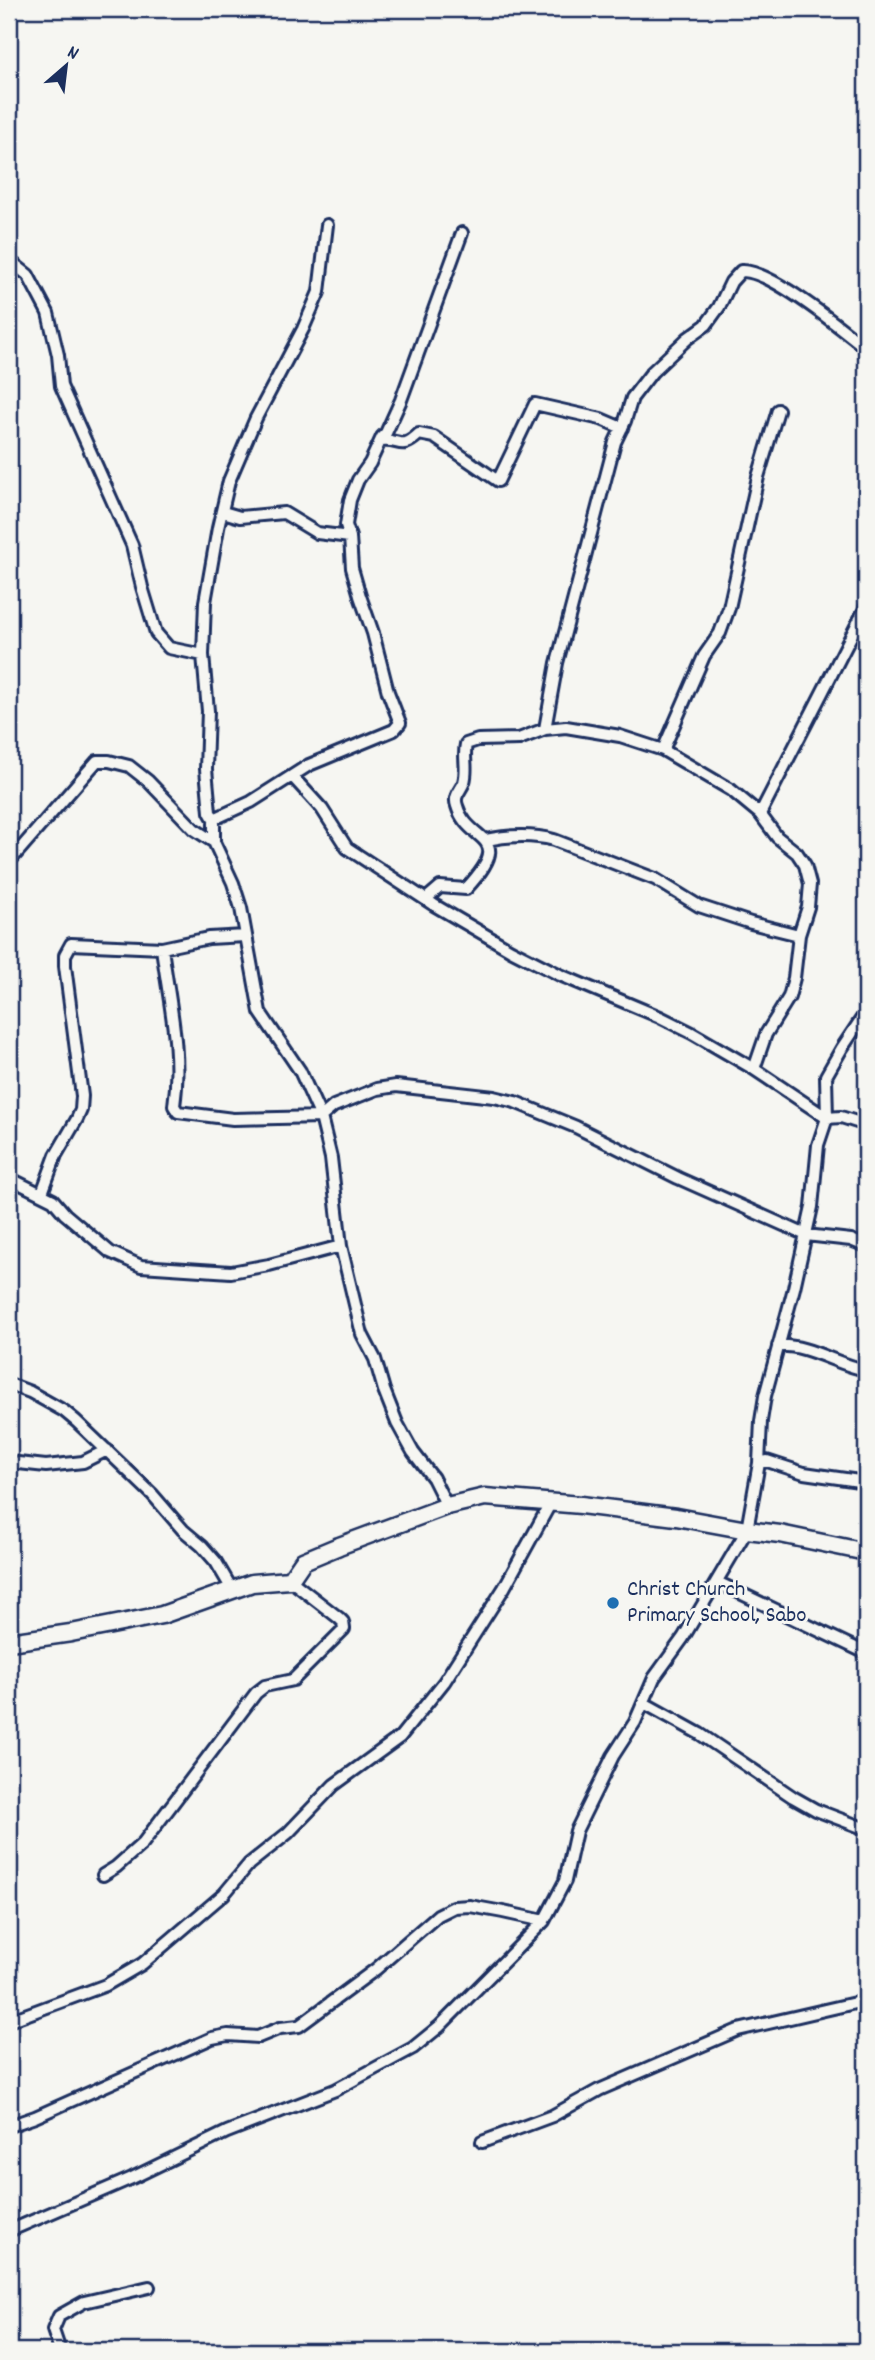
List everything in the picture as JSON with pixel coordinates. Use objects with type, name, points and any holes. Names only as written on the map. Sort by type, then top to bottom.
[{"type":"street","points":[[327,225],[319,292],[303,329],[256,418],[229,481],[213,552],[205,603],[203,655],[208,712],[206,769],[210,812],[214,819],[214,842],[241,908],[260,1012],[300,1071],[321,1117],[331,1158],[341,1246],[362,1334],[375,1359],[397,1423],[413,1452],[433,1478],[447,1506]]},
{"type":"street","points":[[214,819],[251,802],[309,765],[394,730],[400,723],[388,692],[352,568],[350,537],[346,525],[349,500],[401,400],[462,233]]},
{"type":"street","points":[[9,260],[28,275],[48,313],[58,355],[61,386],[132,545],[156,633],[169,648],[203,655]]},
{"type":"street","points":[[545,729],[557,663],[615,442],[632,398],[652,372],[706,325],[719,307],[731,282],[741,271],[749,270],[769,278],[866,348]]},
{"type":"street","points":[[381,441],[388,440],[398,444],[407,443],[419,434],[434,437],[498,481],[535,404],[601,419],[622,428]]},
{"type":"street","points":[[663,750],[704,656],[720,634],[729,608],[758,477],[778,410]]},
{"type":"street","points":[[223,512],[240,517],[284,513],[317,533],[350,537]]},
{"type":"street","points":[[761,814],[866,607]]},
{"type":"street","points":[[426,899],[440,887],[466,889],[488,857],[490,848],[486,840],[461,818],[455,801],[456,794],[464,783],[466,744],[478,740],[519,740],[545,729],[566,727],[620,736],[663,750],[731,790],[761,814],[777,837],[797,853],[805,865],[810,884],[808,906],[799,935],[794,978],[789,997],[766,1034],[754,1069]]},
{"type":"street","points":[[9,862],[97,761],[129,766],[148,781],[194,828],[214,842]]},
{"type":"street","points":[[292,776],[322,809],[347,848],[426,899],[510,950],[560,975],[660,1017],[754,1069],[827,1118],[841,1117],[866,1125]]},
{"type":"street","points":[[486,840],[512,835],[554,840],[655,879],[699,906],[727,917],[799,935]]},
{"type":"street","points":[[42,1193],[56,1155],[81,1110],[82,1096],[65,966],[71,944],[162,948],[209,938],[245,936]]},
{"type":"street","points":[[162,948],[176,1045],[177,1082],[174,1105],[176,1110],[185,1114],[233,1119],[321,1117],[334,1106],[377,1089],[396,1086],[494,1097],[576,1127],[656,1168],[806,1235],[851,1240],[866,1246]]},
{"type":"street","points":[[9,2231],[132,2178],[228,2132],[335,2090],[413,2048],[440,2026],[544,1922],[565,1881],[576,1831],[613,1756],[635,1722],[654,1678],[683,1639],[747,1530],[759,1463],[761,1421],[812,1206],[818,1145],[827,1118],[826,1076],[866,1013]]},
{"type":"street","points":[[9,1178],[53,1200],[65,1214],[110,1252],[141,1266],[231,1272],[341,1246]]},
{"type":"street","points":[[778,1346],[793,1345],[849,1367],[866,1370]]},
{"type":"street","points":[[9,1384],[64,1411],[107,1450],[152,1494],[183,1530],[202,1546],[216,1562],[233,1591]]},
{"type":"street","points":[[9,1462],[46,1466],[83,1462],[107,1450]]},
{"type":"street","points":[[759,1463],[766,1461],[804,1473],[866,1482]]},
{"type":"street","points":[[289,1580],[303,1561],[447,1506],[485,1497],[633,1511],[780,1534],[866,1552]]},
{"type":"street","points":[[9,2021],[106,1985],[142,1964],[224,1894],[249,1864],[288,1833],[334,1785],[400,1737],[450,1672],[504,1588],[550,1504]]},
{"type":"street","points":[[9,1642],[162,1615],[252,1583],[289,1580],[343,1622],[344,1629],[293,1680],[265,1686],[256,1693],[143,1843],[103,1875]]},
{"type":"street","points":[[717,1582],[866,1653]]},
{"type":"street","points":[[644,1703],[700,1734],[793,1797],[816,1810],[866,1829]]},
{"type":"street","points":[[9,2126],[212,2038],[228,2035],[258,2037],[280,2028],[299,2026],[376,1969],[438,1914],[454,1907],[470,1906],[544,1922]]},
{"type":"street","points":[[482,2142],[552,2116],[650,2067],[738,2030],[855,2003],[866,2003]]},
{"type":"street","points":[[60,2351],[54,2330],[59,2316],[84,2302],[149,2287]]},
{"type":"place","name":"Christ Church Primary School, Sabo","points":[[613,1603]]}]
